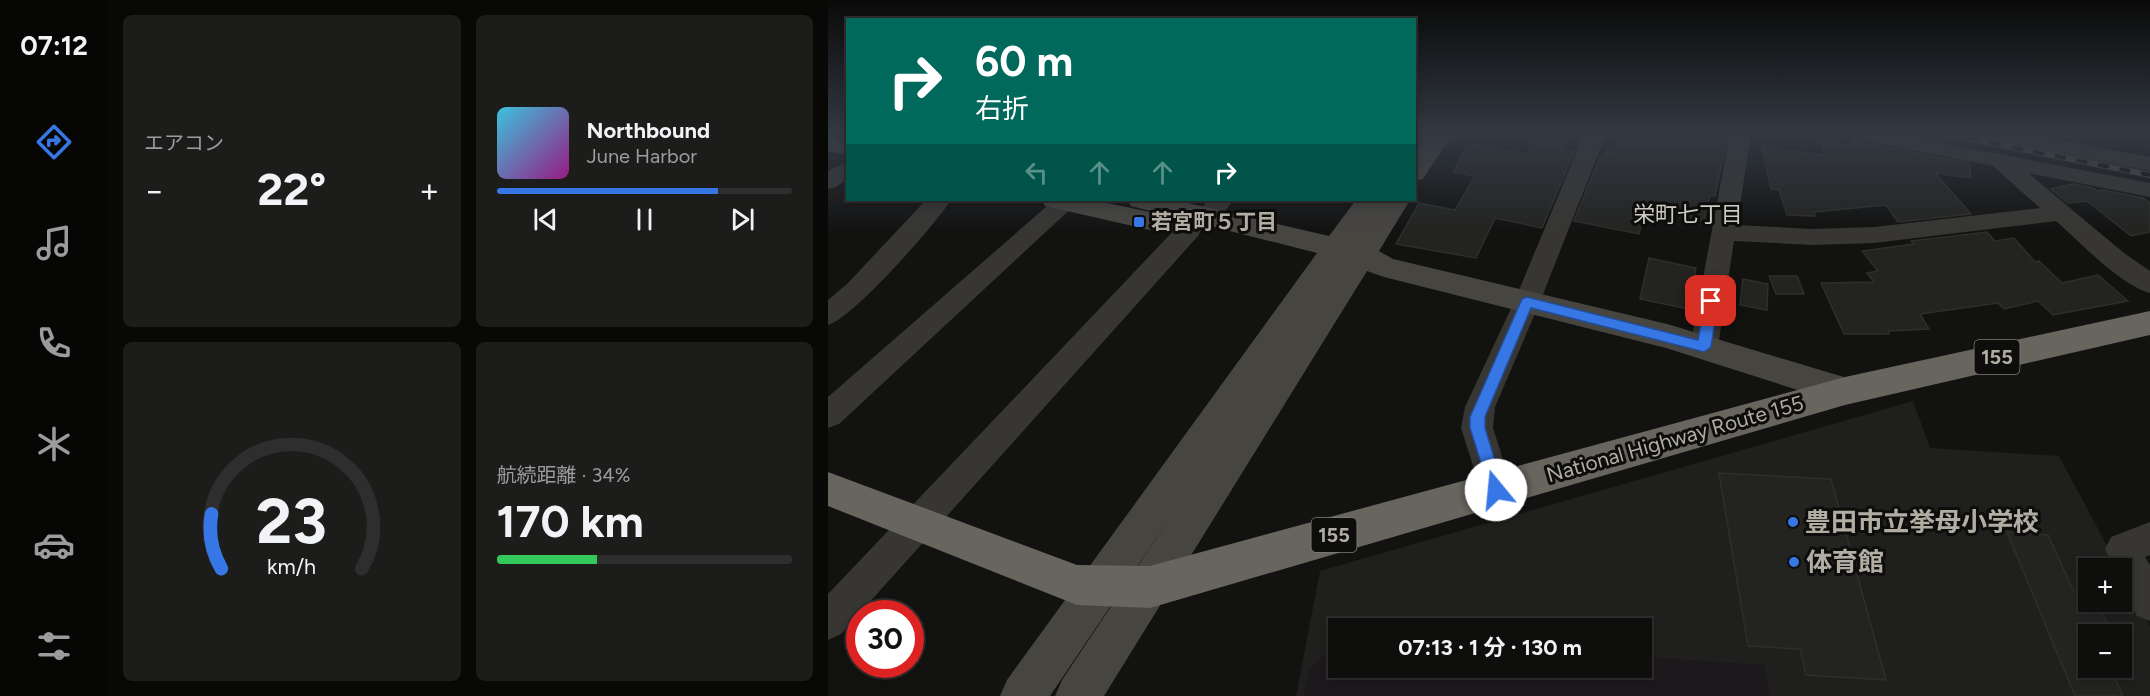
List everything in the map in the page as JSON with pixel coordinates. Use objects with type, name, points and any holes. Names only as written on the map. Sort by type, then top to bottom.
[{"type":"highway","name":"National Highway Route 155","points":[[828,489],[1077,585],[1150,587],[1845,391],[2150,323]]},
{"type":"street","points":[[1496,490],[1477,428],[1477,417],[1583,166]]},
{"type":"street","points":[[1704,347],[1734,166]]},
{"type":"street","points":[[2007,166],[2115,259],[2150,284]]},
{"type":"street","points":[[2032,166],[2150,190]]},
{"type":"street","points":[[828,182],[846,169]]},
{"type":"street","points":[[828,315],[856,291],[938,201]]},
{"type":"street","points":[[828,415],[1061,201],[1206,215]]},
{"type":"street","points":[[1145,201],[1206,215],[1352,260],[1704,347],[1845,391]]},
{"type":"street","points":[[1078,696],[1150,587],[1352,260],[1370,201]]},
{"type":"street","points":[[1023,696],[1097,586],[1396,201]]},
{"type":"street","points":[[1723,232],[1812,237],[1874,235],[2061,213]]},
{"type":"street","points":[[828,621],[1206,215]]},
{"type":"street","points":[[2150,538],[2123,549],[2150,603]]},
{"type":"shaded area","name":"豊田市立挙母小学校","points":[[1913,401],[1930,448],[2059,456],[2114,558],[2078,558],[2078,612],[2132,612],[2132,592],[2150,626],[2150,696],[1296,696],[1320,571]]},
{"type":"shaded area","points":[[1328,652],[1328,678],[1652,678],[1652,658],[1764,665],[1770,696],[1304,696],[1309,669]]},
{"type":"building","points":[[1456,166],[1568,166],[1542,228],[1495,218],[1476,258],[1396,244],[1419,203],[1455,210],[1475,176],[1453,172]]},
{"type":"building","points":[[1596,166],[1721,166],[1715,196],[1710,195],[1704,221],[1646,209],[1639,234],[1574,221]]},
{"type":"building","points":[[1766,166],[1969,166],[1971,178],[1935,173],[1971,214],[1898,222],[1886,205],[1814,212],[1815,216],[1787,215],[1779,190],[1771,189]]},
{"type":"building","points":[[2073,184],[2097,191],[2103,190],[2143,198],[2150,203],[2150,232],[2131,236],[2087,201],[2068,203],[2051,189]]},
{"type":"building","points":[[1987,232],[1995,241],[2014,238],[2035,262],[2039,261],[2062,283],[2098,275],[2128,301],[2053,315],[2038,301],[2004,309],[1998,303],[1920,314],[1929,329],[1888,331],[1889,334],[1844,334],[1821,283],[1874,282],[1867,273],[1878,271],[1862,251],[1914,244],[1911,241]]},
{"type":"building","points":[[1649,258],[1696,268],[1689,309],[1640,299]]},
{"type":"building","points":[[1769,276],[1797,276],[1804,294],[1776,294]]},
{"type":"building","points":[[1743,279],[1768,284],[1767,310],[1740,305]]},
{"type":"building","name":"体育館","points":[[1719,473],[1831,479],[1886,680],[1806,675],[1800,649],[1748,646]]},
{"type":"building","points":[[2007,532],[2048,535],[2074,592],[2078,592],[2078,612],[2102,612],[2107,624],[2078,624],[2078,678],[2115,678],[2123,696],[2075,696]]},
{"type":"railway","points":[[2108,166],[2150,175]]},
{"type":"place","name":"若宮町５丁目","points":[[1139,222]]},
{"type":"place","name":"豊田市立挙母小学校","points":[[1793,522]]},
{"type":"place","name":"体育館","points":[[1794,562]]},
{"type":"district","name":"栄町七丁目","points":[[1688,214]]},
{"type":"route","points":[[1496,490],[1477,428],[1477,417],[1527,302],[1704,347],[1711,301]]}]
